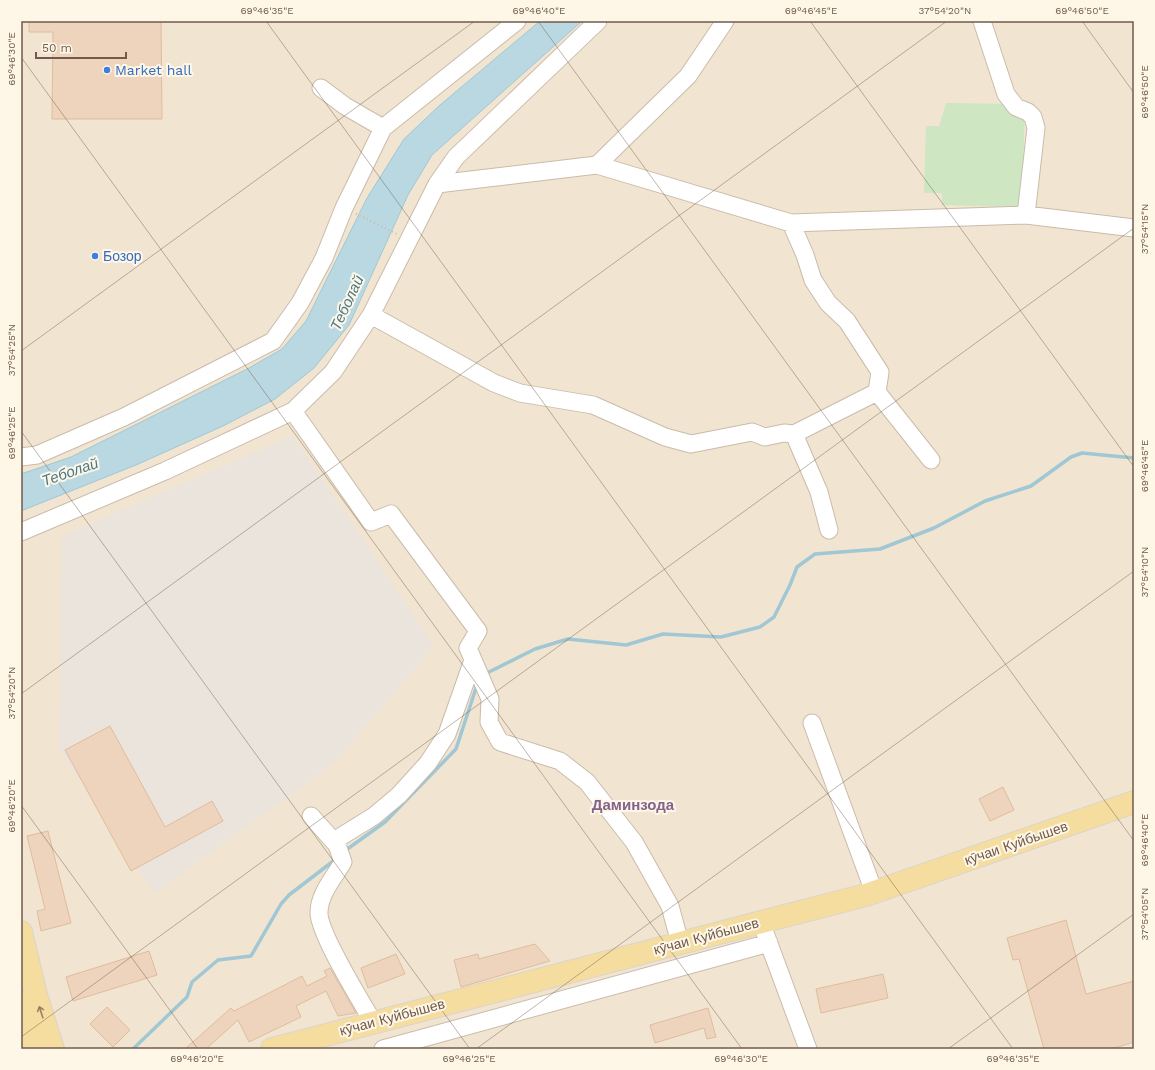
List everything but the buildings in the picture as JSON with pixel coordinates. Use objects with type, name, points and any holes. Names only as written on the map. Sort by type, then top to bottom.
[{"type":"main road","name":"кӯчаи Куйбышев","points":[[272,1049],[874,892],[1134,802]]},
{"type":"main road","points":[[21,932],[36,995],[53,1049]]},
{"type":"main road","points":[[21,1003],[35,1049]]},
{"type":"street","points":[[21,457],[38,455],[124,417],[273,341],[300,303],[324,258],[344,208],[384,128],[517,21]]},
{"type":"street","points":[[21,532],[165,471],[293,411],[333,372],[371,315],[437,184],[456,157],[598,21]]},
{"type":"street","points":[[597,165],[688,76],[725,21]]},
{"type":"street","points":[[982,21],[1006,94],[1016,107],[1028,112],[1033,117],[1036,128],[1026,215]]},
{"type":"street","points":[[321,88],[345,106],[384,128]]},
{"type":"street","points":[[437,184],[597,165],[791,223],[1026,215],[1134,228]]},
{"type":"street","points":[[791,223],[805,255],[813,280],[828,303],[847,321],[880,372],[877,392],[931,460]]},
{"type":"street","points":[[371,315],[494,383],[520,393],[593,405],[665,437],[691,444],[752,432],[765,437],[784,433],[794,434],[877,392]]},
{"type":"street","points":[[293,411],[371,522],[391,514],[478,631],[468,648],[490,699],[489,722],[500,742],[560,761],[587,782],[634,842],[670,906],[680,943]]},
{"type":"street","points":[[794,434],[819,492],[829,530]]},
{"type":"street","points":[[373,1022],[327,940],[318,912],[325,892],[343,862],[337,845],[337,838],[374,816],[399,795],[428,763],[447,734],[478,672]]},
{"type":"street","points":[[812,723],[874,892]]},
{"type":"street","points":[[311,816],[337,845]]},
{"type":"street","points":[[761,922],[808,1049]]},
{"type":"street","points":[[383,1049],[769,943]]},
{"type":"path","points":[[351,212],[400,236]]},
{"type":"shaded area","points":[[21,21],[1134,21],[1134,1049],[21,1049]]},
{"type":"shaded area","points":[[293,436],[434,646],[334,763],[155,893],[59,749],[62,536]]},
{"type":"green space","points":[[946,103],[1025,104],[1022,207],[942,205],[942,193],[924,193],[926,126],[939,126]]},
{"type":"water","name":"Теболай","points":[[540,21],[582,21],[432,155],[408,195],[349,325],[314,368],[275,399],[223,426],[136,465],[21,511],[21,474],[71,457],[249,368],[282,349],[306,321],[367,198],[404,139],[440,105]]},
{"type":"waterway","points":[[485,674],[535,649],[568,639],[626,645],[663,634],[721,637],[760,627],[774,617],[797,567],[815,554],[880,549],[934,528],[985,501],[1031,486],[1071,457],[1082,453],[1134,458]]},
{"type":"waterway","points":[[346,850],[385,822],[456,749],[477,685]]},
{"type":"waterway","points":[[133,1049],[187,997],[192,982],[218,960],[251,956],[281,904],[289,895],[336,859]]},
{"type":"place","name":"Market hall","points":[[107,70]]},
{"type":"place","name":"Бозор","points":[[95,256]]},
{"type":"district","name":"Даминзода","points":[[633,805]]}]
